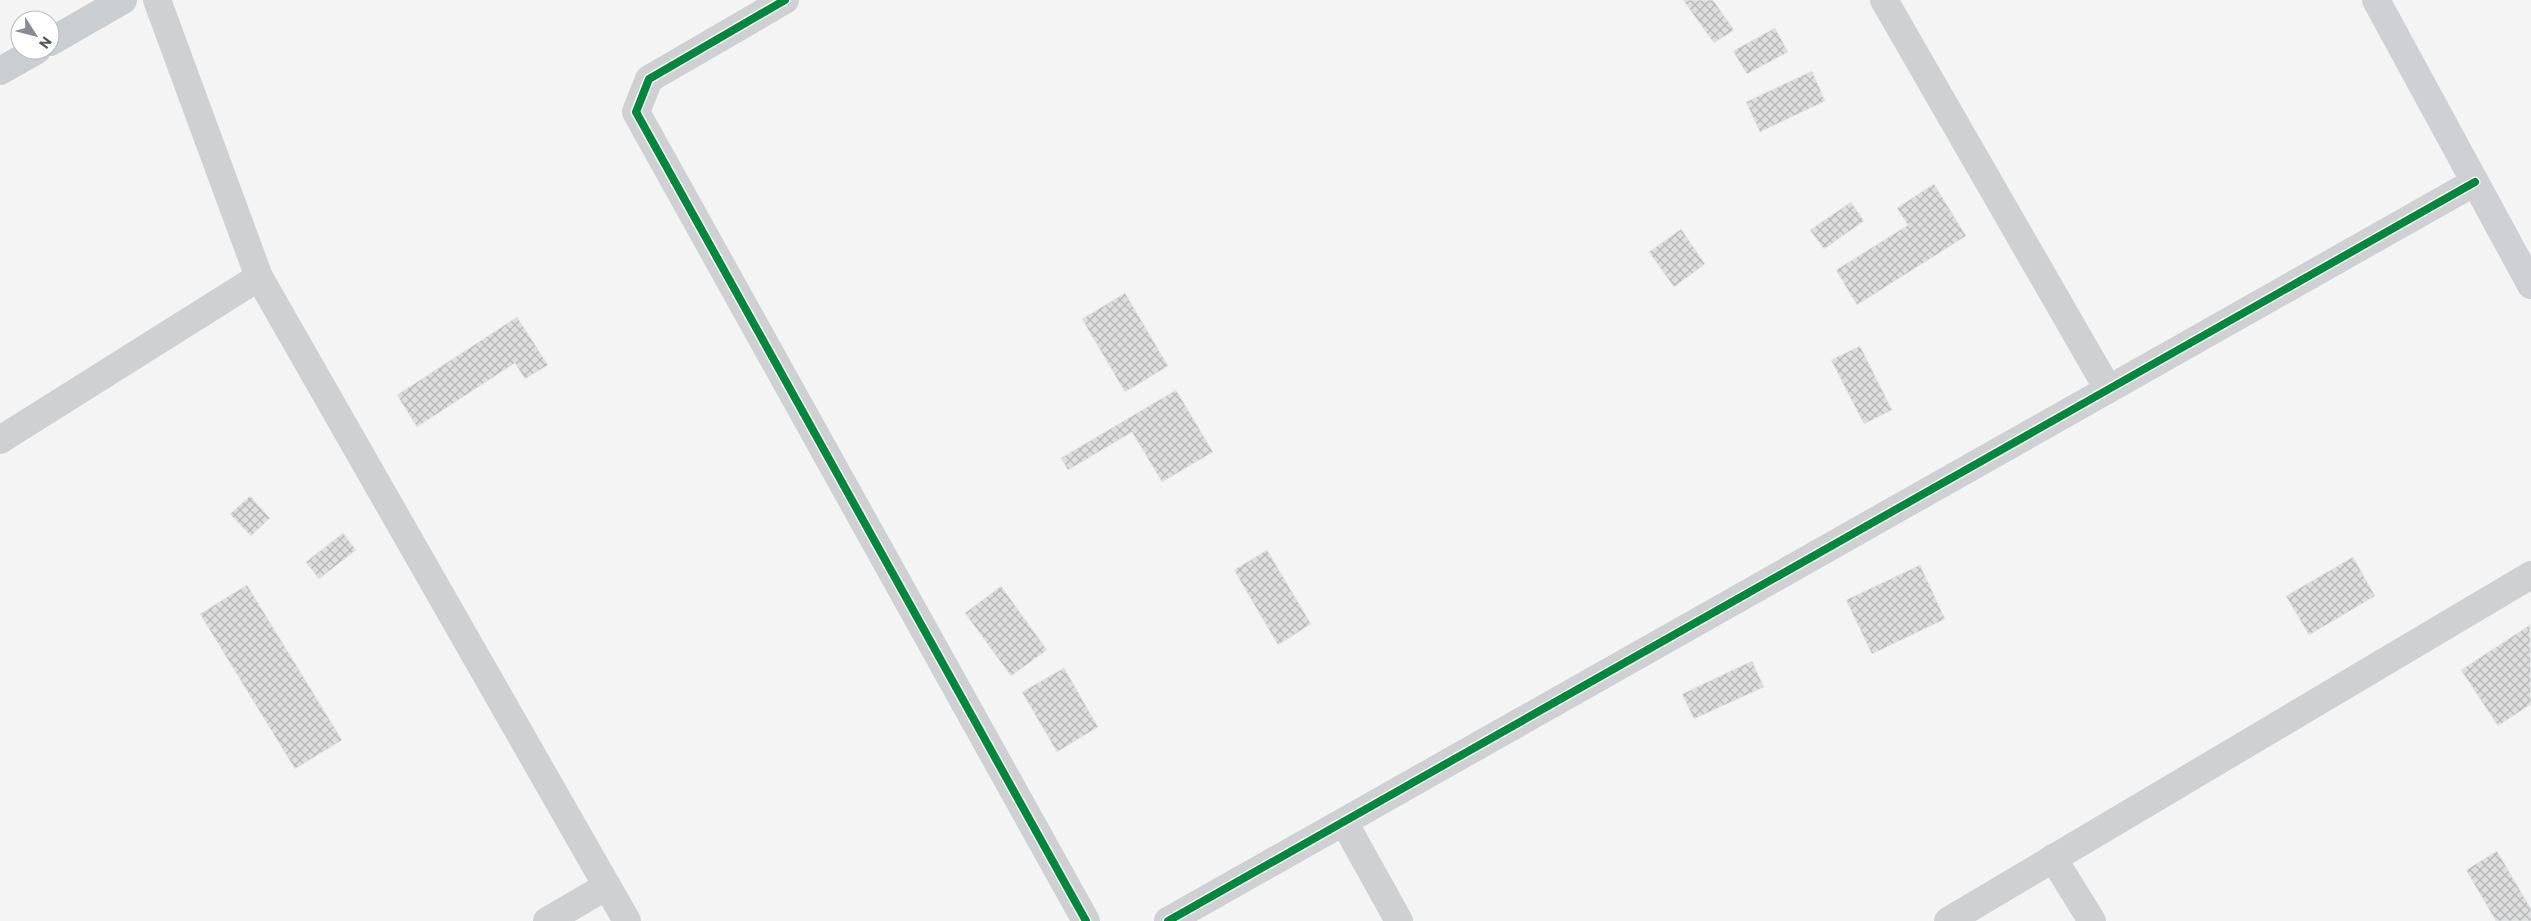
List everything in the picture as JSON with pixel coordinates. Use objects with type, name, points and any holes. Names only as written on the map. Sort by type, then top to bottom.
[{"type":"main road","points":[[60,36],[123,0]]},
{"type":"main road","points":[[0,71],[19,60]]},
{"type":"street","points":[[156,0],[259,276],[627,921]]},
{"type":"street","points":[[785,0],[649,79],[636,112],[1086,921]]},
{"type":"street","points":[[1884,0],[2108,390]]},
{"type":"street","points":[[2376,0],[2531,286]]},
{"type":"street","points":[[1168,921],[2475,182]]},
{"type":"street","points":[[0,440],[259,276]]},
{"type":"street","points":[[1948,921],[2531,575]]},
{"type":"street","points":[[1344,822],[1399,921]]},
{"type":"street","points":[[2054,858],[2092,921]]},
{"type":"street","points":[[547,921],[608,886]]},
{"type":"building","points":[[1683,0],[1713,0],[1734,30],[1714,43]]},
{"type":"building","points":[[1775,28],[1788,52],[1747,74],[1733,51]]},
{"type":"building","points":[[1812,71],[1825,101],[1760,132],[1746,102]]},
{"type":"building","points":[[1934,184],[1966,236],[1857,305],[1836,270],[1908,225],[1897,208]]},
{"type":"building","points":[[1851,202],[1864,221],[1824,249],[1810,230]]},
{"type":"building","points":[[1681,229],[1705,264],[1674,287],[1649,252]]},
{"type":"building","points":[[1125,293],[1168,366],[1125,392],[1082,319]]},
{"type":"building","points":[[517,317],[548,365],[525,379],[515,363],[417,427],[397,395]]},
{"type":"building","points":[[1860,346],[1892,410],[1864,424],[1831,360]]},
{"type":"building","points":[[1176,390],[1213,452],[1162,482],[1132,432],[1068,470],[1061,458]]},
{"type":"building","points":[[250,496],[270,518],[251,536],[230,514]]},
{"type":"building","points":[[343,533],[356,550],[319,579],[306,562]]},
{"type":"building","points":[[1267,550],[1311,624],[1278,645],[1234,570]]},
{"type":"building","points":[[2353,557],[2375,596],[2309,635],[2286,596]]},
{"type":"building","points":[[1920,565],[1945,619],[1872,654],[1846,600]]},
{"type":"building","points":[[247,585],[342,740],[295,769],[200,614]]},
{"type":"building","points":[[1001,586],[1047,650],[1011,676],[965,613]]},
{"type":"building","points":[[2530,625],[2531,704],[2498,726],[2461,670]]},
{"type":"building","points":[[1752,661],[1764,687],[1694,719],[1682,694]]},
{"type":"building","points":[[1064,668],[1098,727],[1057,752],[1022,692]]},
{"type":"building","points":[[2497,851],[2531,909],[2531,921],[2496,921],[2466,870]]},
{"type":"cycle path","points":[[785,0],[649,79],[636,112],[1086,921]]},
{"type":"cycle path","points":[[1168,921],[2475,182]]}]
